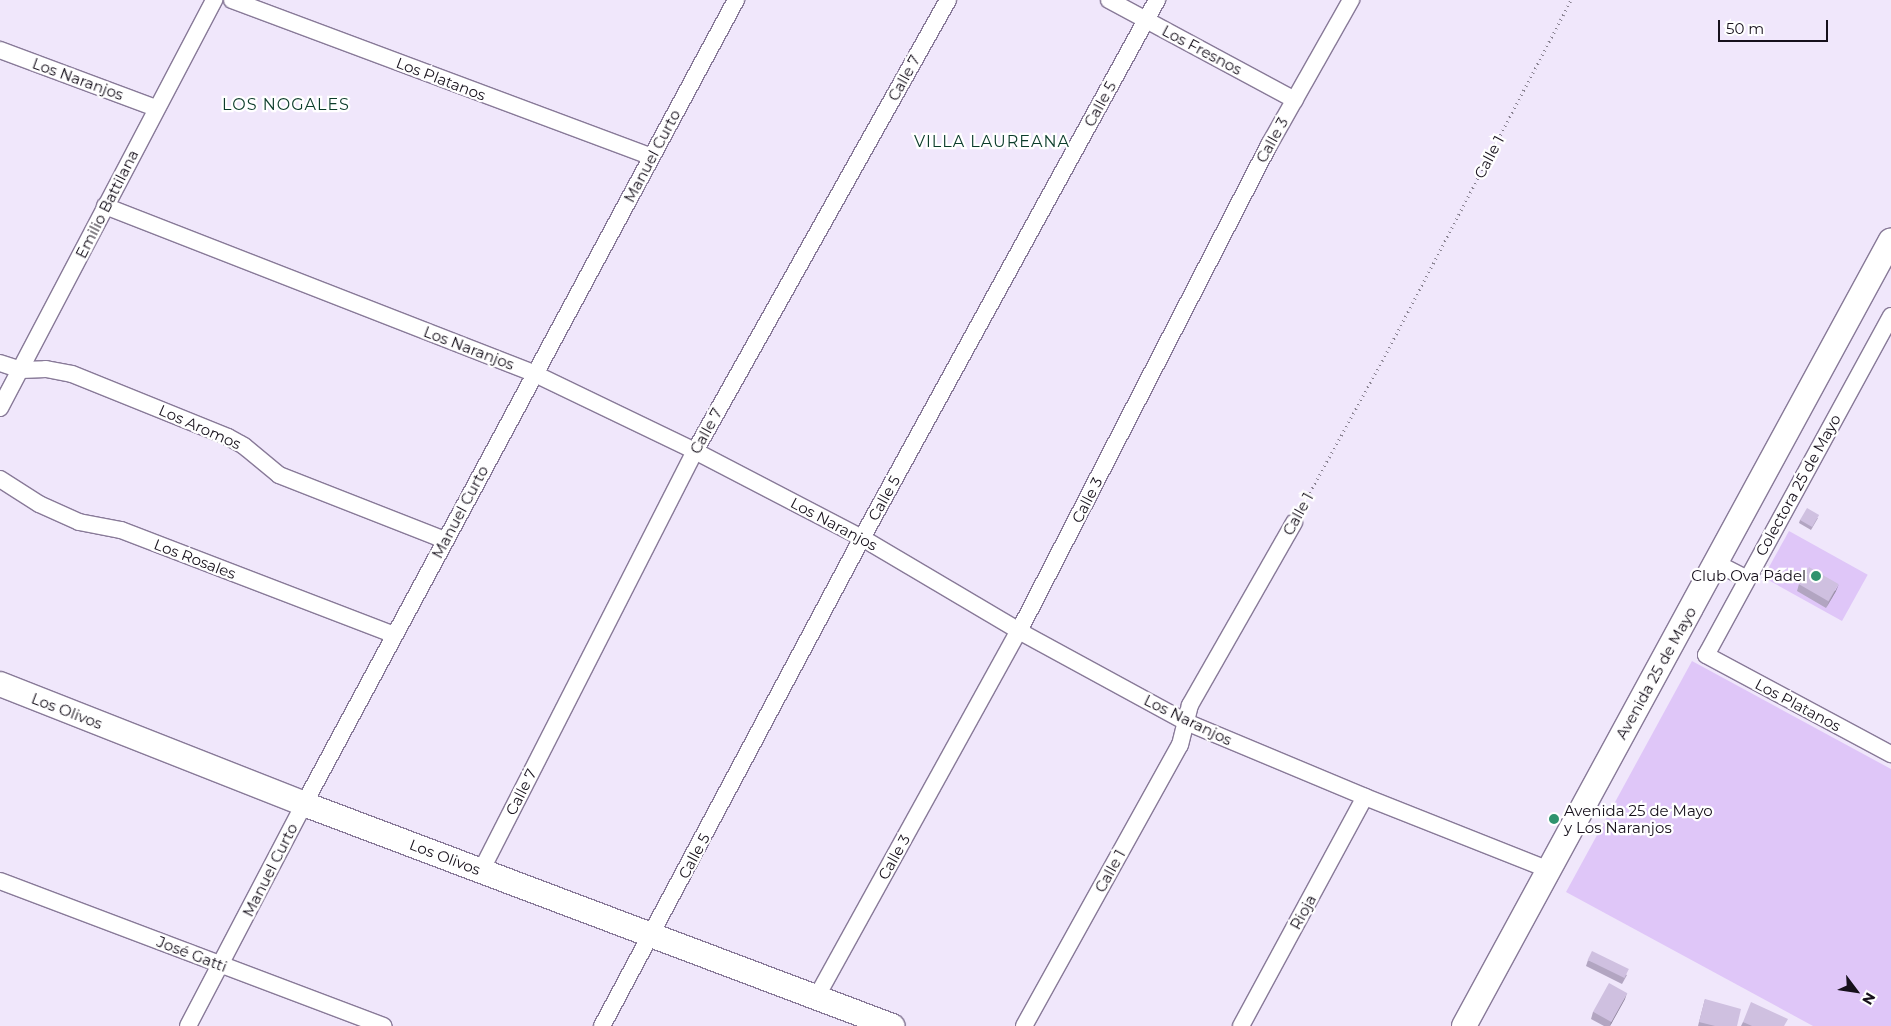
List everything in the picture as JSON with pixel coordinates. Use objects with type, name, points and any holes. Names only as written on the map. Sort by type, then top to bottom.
[{"type":"street","name":"Emilio Battilana","points":[[0,408],[214,0]]},
{"type":"street","name":"Los Platanos","points":[[232,0],[651,158]]},
{"type":"street","name":"Manuel Curto","points":[[188,1026],[394,635],[736,0]]},
{"type":"street","name":"Calle 7","points":[[481,871],[695,451],[948,0]]},
{"type":"street","name":"Los Fresnos","points":[[1109,0],[1295,100]]},
{"type":"street","name":"Calle 5","points":[[602,1026],[652,936],[862,538],[1157,0]]},
{"type":"street","name":"Calle 3","points":[[816,998],[1019,631],[1269,145],[1351,0]]},
{"type":"street","name":"Los Naranjos","points":[[0,50],[156,108]]},
{"type":"street","name":"Los Naranjos","points":[[105,206],[535,374],[695,451],[862,538],[1019,631],[1186,722],[1365,798],[1549,870]]},
{"type":"street","name":"Avenida 25 de Mayo","points":[[1464,1026],[1891,240]]},
{"type":"street","name":"Colectora 25 de Mayo","points":[[1706,655],[1891,316]]},
{"type":"street","name":"Los Aromos","points":[[0,363],[21,370],[46,368],[72,374],[219,433],[244,446],[279,475],[445,540]]},
{"type":"street","name":"Los Rosales","points":[[0,479],[39,504],[79,522],[121,530],[394,635]]},
{"type":"street","name":"Calle 1","points":[[1024,1026],[1180,745],[1190,706],[1294,523]]},
{"type":"street","points":[[1716,563],[1747,579]]},
{"type":"street","name":"Los Platanos","points":[[1706,655],[1891,754]]},
{"type":"street","name":"Los Olivos","points":[[0,684],[304,804],[892,1026]]},
{"type":"street","name":"Rioja","points":[[1241,1026],[1365,798]]},
{"type":"street","name":"José Gatti","points":[[0,881],[384,1026]]},
{"type":"path","name":"Calle 1","points":[[1294,523],[1571,0]]},
{"type":"shaded area","name":"Club Ova Pádel","points":[[1789,531],[1868,575],[1842,621],[1763,577]]},
{"type":"shaded area","points":[[1692,661],[1891,769],[1891,1026],[1813,1026],[1566,892]]},
{"type":"building","points":[[1807,508],[1819,515],[1812,527],[1800,520]]},
{"type":"building","points":[[1809,567],[1838,584],[1828,601],[1799,584]]},
{"type":"building","points":[[1592,951],[1629,969],[1624,978],[1588,960]]},
{"type":"building","points":[[1609,983],[1627,993],[1611,1022],[1593,1012]]},
{"type":"building","points":[[1705,999],[1741,1009],[1737,1026],[1715,1026],[1699,1022]]},
{"type":"building","points":[[1751,1002],[1788,1019],[1784,1026],[1752,1026],[1743,1022]]},
{"type":"place","name":"Club Ova Pádel","points":[[1816,576]]},
{"type":"place","name":"Avenida 25 de Mayo y Los Naranjos","points":[[1554,819]]},
{"type":"district","name":"LOS NOGALES","points":[[286,105]]},
{"type":"district","name":"VILLA LAUREANA","points":[[992,142]]}]
